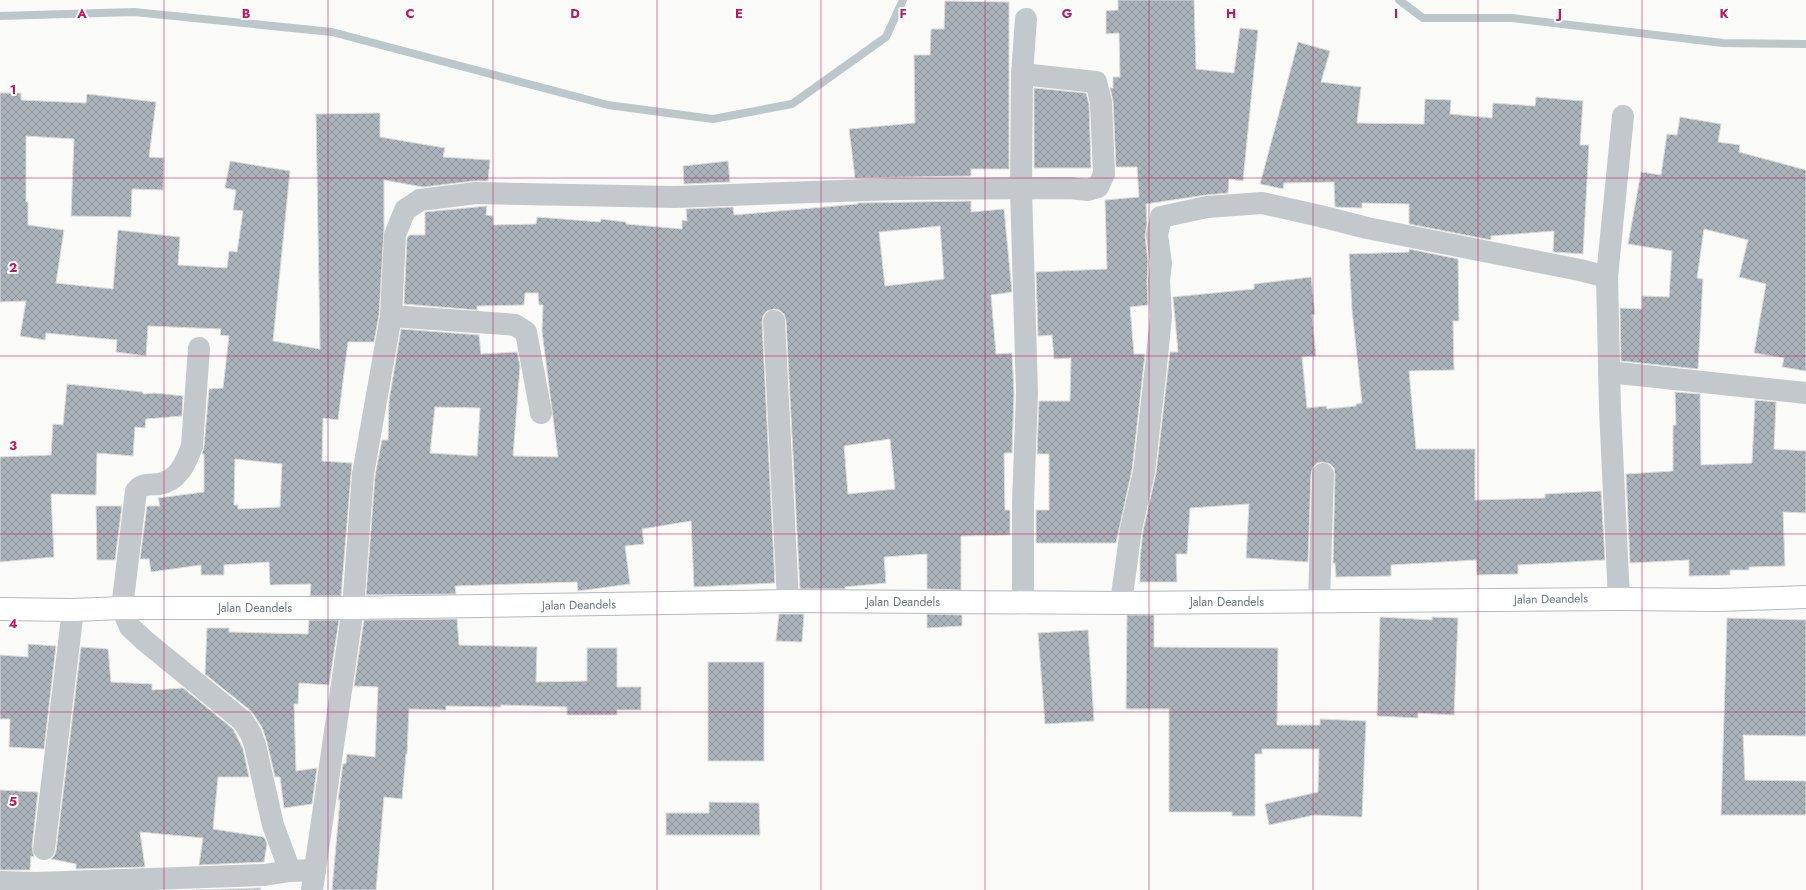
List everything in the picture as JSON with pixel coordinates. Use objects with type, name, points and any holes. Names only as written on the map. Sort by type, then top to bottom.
[{"type":"street","points":[[1023,603],[1023,503],[1027,393],[1021,189],[1022,74],[1026,19]]},
{"type":"street","points":[[0,882],[37,883],[264,875],[290,871],[314,880],[353,608],[363,474],[391,316],[395,235],[405,210],[420,200],[476,193],[675,196],[896,190],[1069,188],[1088,190],[1098,188],[1104,174],[1101,102],[1096,82],[1022,74]]},
{"type":"street","points":[[1619,598],[1609,372],[1607,277],[1624,116]]},
{"type":"street","points":[[1122,603],[1131,529],[1144,472],[1158,352],[1161,316],[1159,281],[1161,263],[1157,235],[1161,217],[1207,207],[1262,203],[1367,228],[1580,270],[1607,277]]},
{"type":"street","points":[[391,316],[515,325],[526,332],[541,413]]},
{"type":"street","points":[[774,322],[788,601]]},
{"type":"street","points":[[199,348],[192,446],[181,471],[172,479],[160,484],[144,485],[139,487],[136,491],[122,608],[130,627],[135,632],[243,722],[251,734],[255,745],[273,825],[290,871]]},
{"type":"street","points":[[1609,372],[1806,393]]},
{"type":"street","points":[[1319,601],[1323,474]]},
{"type":"street","name":"Jalan Deandels","points":[[0,609],[73,610],[122,608],[353,608],[788,601],[1122,603],[1619,598],[1718,600],[1806,597]]},
{"type":"street","points":[[44,849],[73,610]]},
{"type":"building","points":[[1118,0],[1194,0],[1196,69],[1234,73],[1240,28],[1258,30],[1243,181],[1229,179],[1228,193],[1146,204],[1147,224],[1145,236],[1148,261],[1148,305],[1130,307],[1134,354],[1145,354],[1132,470],[1116,543],[1036,543],[1036,510],[1049,510],[1049,454],[1037,454],[1039,401],[1070,401],[1071,358],[1054,359],[1052,335],[1038,336],[1036,272],[1107,269],[1105,200],[1139,197],[1137,167],[1116,167],[1113,101],[1110,88],[1113,88],[1113,77],[1120,77],[1119,33],[1106,34],[1106,11],[1118,10]]},
{"type":"building","points":[[945,1],[1009,2],[1009,169],[971,169],[971,176],[855,178],[849,129],[915,123],[914,55],[930,55],[931,29],[944,29]]},
{"type":"building","points":[[1298,42],[1330,51],[1321,82],[1361,87],[1357,123],[1424,124],[1425,99],[1451,100],[1450,114],[1492,118],[1493,103],[1535,106],[1536,97],[1583,101],[1580,145],[1589,145],[1583,254],[1553,252],[1554,231],[1491,236],[1491,240],[1409,224],[1409,204],[1362,203],[1362,208],[1335,207],[1334,182],[1284,183],[1283,189],[1260,184]]},
{"type":"building","points":[[1034,88],[1086,93],[1089,104],[1091,168],[1034,168]]},
{"type":"building","points":[[0,93],[21,93],[21,100],[86,103],[87,94],[156,102],[149,157],[164,158],[163,190],[132,189],[131,217],[71,216],[74,139],[26,136],[26,202],[28,202],[28,225],[64,230],[56,283],[113,289],[118,230],[180,237],[178,265],[227,268],[229,251],[237,252],[243,211],[233,210],[236,190],[225,188],[230,161],[290,171],[273,341],[320,349],[316,114],[380,113],[380,137],[445,148],[443,157],[490,160],[488,181],[474,181],[423,187],[384,180],[384,229],[379,315],[374,342],[348,342],[338,420],[323,418],[322,461],[352,463],[341,596],[310,596],[311,584],[270,585],[269,562],[224,565],[224,575],[201,575],[201,565],[151,572],[149,559],[140,559],[147,506],[160,506],[158,498],[204,492],[204,454],[202,454],[204,447],[209,389],[223,388],[229,336],[220,335],[221,329],[148,326],[146,356],[116,352],[117,340],[46,333],[45,340],[20,336],[26,301],[0,302]],"holes":[[[235,459],[282,464],[280,507],[238,509],[238,505],[234,505]]]},
{"type":"building","points":[[1680,117],[1721,124],[1718,142],[1740,145],[1739,152],[1806,170],[1806,371],[1782,367],[1784,358],[1754,353],[1766,284],[1739,277],[1748,240],[1704,229],[1697,278],[1703,279],[1698,369],[1621,361],[1620,308],[1642,309],[1642,296],[1669,297],[1672,251],[1628,244],[1641,172],[1661,175],[1667,134],[1677,135]]},
{"type":"building","points":[[728,161],[730,182],[684,184],[683,166]]},
{"type":"building","points":[[971,201],[971,212],[1004,209],[1012,292],[991,295],[996,354],[1012,353],[1014,394],[1012,453],[1004,453],[1005,510],[1010,510],[1010,535],[961,536],[961,590],[927,589],[927,554],[884,557],[886,583],[845,587],[845,589],[800,589],[786,320],[784,314],[779,310],[774,309],[767,311],[763,316],[762,322],[775,583],[694,587],[691,521],[642,529],[644,544],[625,546],[630,584],[578,591],[577,582],[455,586],[456,594],[366,595],[375,476],[382,440],[388,440],[389,401],[401,329],[479,335],[481,354],[517,352],[520,366],[513,456],[558,457],[542,331],[543,305],[539,305],[538,293],[525,293],[524,305],[477,306],[477,310],[404,304],[407,238],[409,235],[425,235],[425,212],[487,206],[486,215],[493,216],[493,225],[536,224],[537,217],[600,222],[601,219],[626,222],[626,224],[682,229],[682,220],[687,221],[686,209],[733,207],[734,215],[858,204],[857,203]],"holes":[[[940,226],[944,279],[885,286],[879,232]],[[435,407],[480,408],[477,456],[430,453]],[[890,439],[895,489],[848,494],[844,446]]]},
{"type":"building","points":[[1409,249],[1458,259],[1459,321],[1453,321],[1454,370],[1409,371],[1416,449],[1475,449],[1475,500],[1545,498],[1545,494],[1601,491],[1605,560],[1518,565],[1518,574],[1477,575],[1476,560],[1391,565],[1391,576],[1336,577],[1335,563],[1333,563],[1335,474],[1334,468],[1330,464],[1323,462],[1317,463],[1313,467],[1311,474],[1308,562],[1246,558],[1249,504],[1190,508],[1187,554],[1176,554],[1177,582],[1140,582],[1140,558],[1143,531],[1156,473],[1170,352],[1178,352],[1173,297],[1254,289],[1254,284],[1311,277],[1315,314],[1312,315],[1316,356],[1302,357],[1307,408],[1326,406],[1327,409],[1356,406],[1356,404],[1362,403],[1352,310],[1349,254],[1409,252]]},
{"type":"building","points":[[67,384],[143,392],[143,394],[155,393],[183,396],[182,416],[146,419],[145,428],[135,427],[133,456],[97,453],[96,495],[51,494],[54,557],[0,562],[0,457],[51,455],[53,424],[63,425]]},
{"type":"building","points":[[1675,392],[1700,394],[1701,465],[1752,463],[1755,400],[1776,402],[1774,449],[1806,451],[1806,513],[1783,512],[1785,566],[1749,567],[1749,570],[1730,570],[1730,575],[1689,576],[1689,560],[1630,563],[1626,474],[1673,471],[1673,425],[1676,425]]},
{"type":"building","points":[[96,506],[122,506],[115,560],[97,560]]},
{"type":"building","points":[[779,614],[804,614],[802,642],[776,641]]},
{"type":"building","points":[[927,614],[962,615],[962,626],[927,628]]},
{"type":"building","points":[[1127,615],[1154,615],[1154,647],[1278,648],[1277,725],[1320,725],[1320,719],[1366,721],[1362,817],[1314,815],[1269,825],[1265,804],[1318,792],[1319,749],[1262,749],[1262,754],[1255,754],[1255,816],[1232,816],[1232,812],[1169,812],[1169,709],[1126,709]]},
{"type":"building","points":[[1380,617],[1432,620],[1432,617],[1458,618],[1454,715],[1418,713],[1418,718],[1377,716]]},
{"type":"building","points":[[1727,618],[1806,620],[1806,736],[1743,735],[1745,780],[1806,781],[1806,815],[1721,815]]},
{"type":"building","points":[[457,619],[459,645],[537,647],[536,682],[587,681],[587,648],[617,648],[617,687],[641,687],[641,710],[617,710],[617,715],[567,715],[567,707],[501,705],[501,707],[446,706],[446,710],[409,709],[407,754],[402,799],[384,797],[376,890],[332,890],[340,800],[338,800],[343,764],[346,763],[347,754],[375,757],[378,687],[354,686],[364,620]]},
{"type":"building","points":[[309,620],[339,620],[329,685],[299,683],[298,704],[294,704],[296,771],[317,768],[312,804],[284,808],[280,777],[275,777],[262,727],[251,711],[205,674],[207,628],[229,628],[229,632],[308,634]]},
{"type":"building","points":[[1088,630],[1094,721],[1045,724],[1038,633]]},
{"type":"building","points":[[28,644],[56,646],[44,749],[9,747],[10,719],[0,719],[0,655],[28,657]]},
{"type":"building","points":[[81,647],[108,649],[111,682],[152,684],[152,690],[183,688],[233,729],[243,749],[249,777],[218,777],[213,829],[264,837],[267,844],[264,862],[199,865],[203,838],[140,832],[145,867],[76,869],[76,864],[51,859],[56,851]]},
{"type":"building","points":[[708,662],[764,662],[764,761],[708,761]]},
{"type":"building","points":[[0,790],[38,792],[32,847],[34,857],[31,856],[30,870],[0,870]]},
{"type":"building","points":[[709,802],[759,803],[760,835],[666,835],[666,813],[709,813]]},
{"type":"building","points":[[261,888],[260,890],[196,890]]},
{"type":"waterway","points":[[0,16],[134,12],[332,32],[608,105],[713,119],[792,104],[886,37],[903,0]]},
{"type":"waterway","points":[[1399,0],[1423,18],[1512,18],[1723,43],[1806,44]]}]
